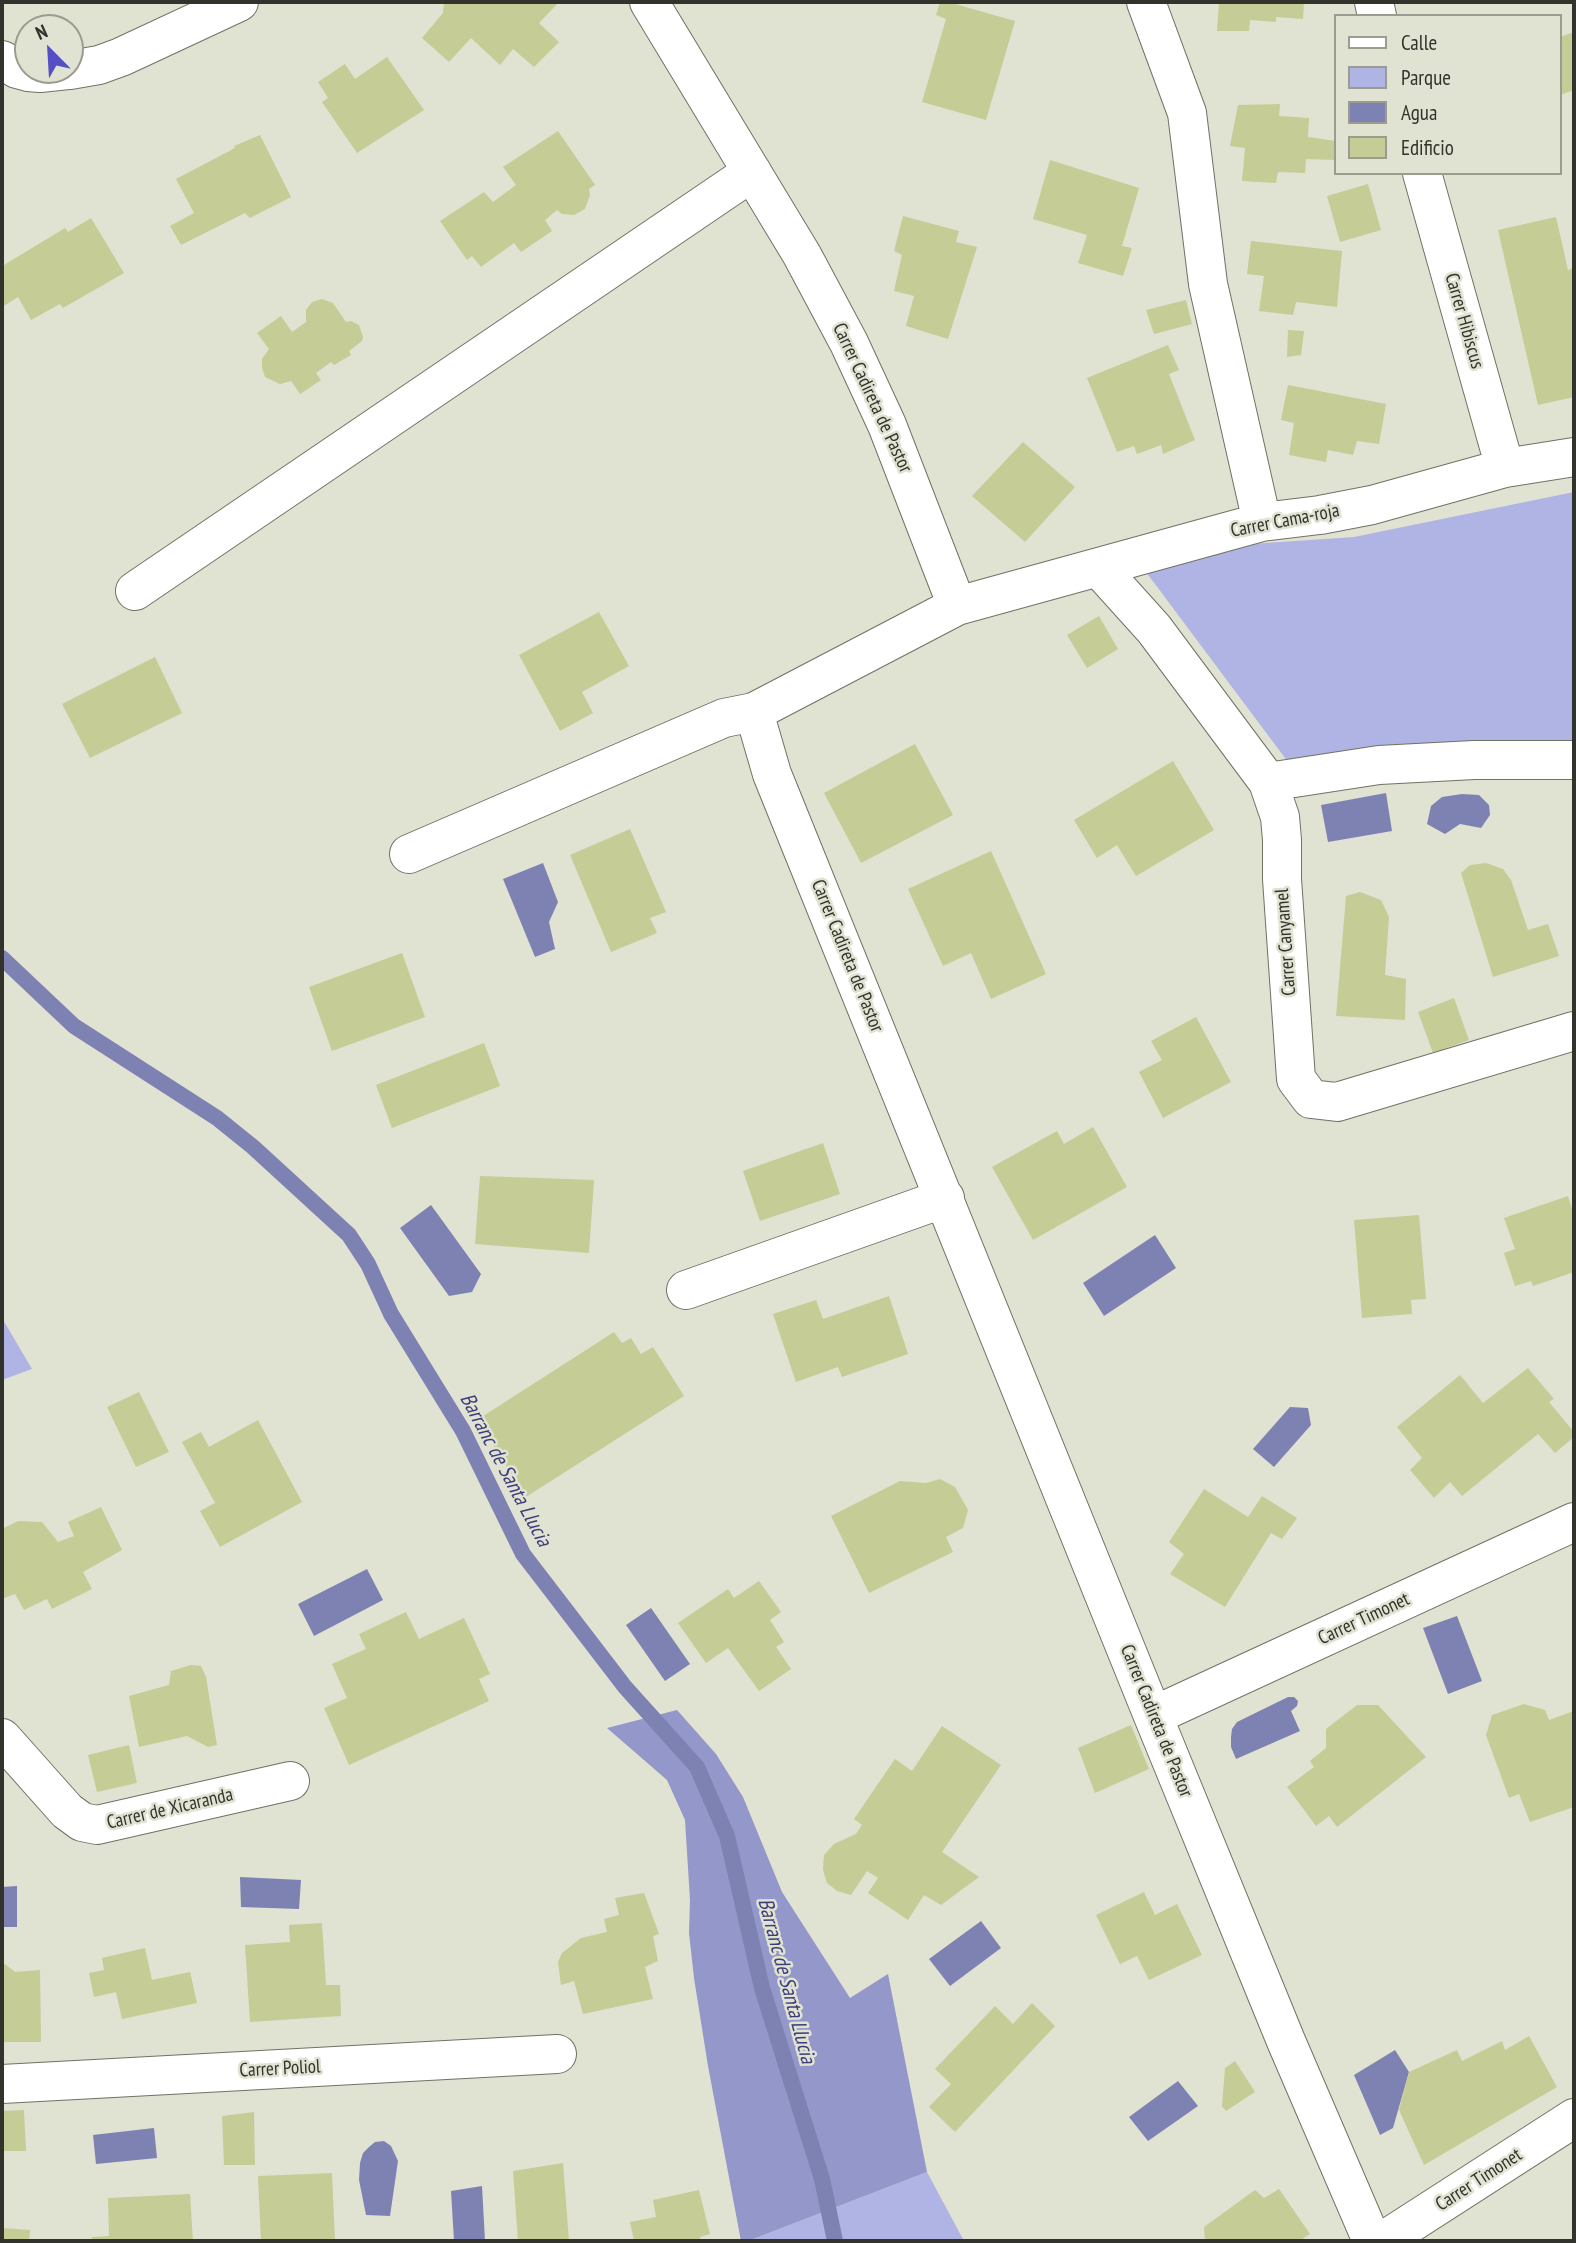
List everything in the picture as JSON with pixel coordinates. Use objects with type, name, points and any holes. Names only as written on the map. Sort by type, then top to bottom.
[{"type":"street","points":[[84,68],[121,57],[239,2]]},
{"type":"street","name":"Carrer Cadireta de Pastor","points":[[649,2],[802,255],[855,355],[887,425],[957,606]]},
{"type":"street","points":[[1146,2],[1187,113],[1208,284],[1262,522]]},
{"type":"street","points":[[135,591],[752,172]]},
{"type":"street","name":"Carrer Hibiscus","points":[[1423,175],[1505,468]]},
{"type":"street","name":"Carrer Cama-roja","points":[[957,606],[1262,522],[1371,505],[1505,468],[1574,457]]},
{"type":"street","name":"Carrer Canyamel","points":[[1099,568],[1154,629],[1268,782],[1280,817],[1296,1079],[1311,1099],[1337,1101],[1574,1031]]},
{"type":"street","points":[[409,854],[724,718],[754,712],[957,606]]},
{"type":"street","name":"Carrer Cadireta de Pastor","points":[[754,712],[772,774],[1153,1716],[1286,2041],[1372,2241]]},
{"type":"street","points":[[1268,782],[1379,765],[1574,760]]},
{"type":"street","points":[[686,1290],[945,1198]]},
{"type":"street","name":"Carrer Timonet","points":[[1153,1716],[1574,1522]]},
{"type":"street","name":"Carrer de Xicaranda","points":[[2,1738],[67,1811],[82,1822],[97,1825],[290,1782]]},
{"type":"street","name":"Carrer Poliol","points":[[2,2084],[557,2054]]},
{"type":"street","name":"Carrer Timonet","points":[[1383,2241],[1574,2118]]},
{"type":"green space","points":[[1574,492],[1574,750],[1288,762],[1146,572],[1251,544],[1354,537]]},
{"type":"green space","points":[[2,1318],[32,1369],[2,1380]]},
{"type":"green space","points":[[927,2172],[964,2241],[748,2241]]},
{"type":"shaded area","points":[[677,1710],[716,1754],[743,1797],[782,1892],[850,1998],[888,1974],[927,2172],[748,2241],[741,2241],[694,1978],[689,1933],[690,1900],[685,1820],[667,1780],[607,1728]]},
{"type":"water","points":[[1386,793],[1392,831],[1328,842],[1321,805]]},
{"type":"water","points":[[1479,795],[1489,805],[1490,815],[1481,828],[1460,824],[1445,834],[1427,824],[1431,806],[1442,797]]},
{"type":"water","points":[[543,863],[558,902],[549,922],[555,949],[535,957],[503,879]]},
{"type":"water","points":[[431,1205],[481,1274],[472,1292],[449,1296],[400,1228]]},
{"type":"water","points":[[1155,1235],[1176,1268],[1104,1316],[1083,1283]]},
{"type":"water","points":[[1290,1407],[1308,1408],[1311,1425],[1274,1467],[1253,1449]]},
{"type":"water","points":[[367,1569],[383,1600],[314,1636],[298,1604]]},
{"type":"water","points":[[651,1608],[690,1664],[665,1681],[626,1625]]},
{"type":"water","points":[[1457,1616],[1482,1681],[1448,1694],[1423,1628]]},
{"type":"water","points":[[1288,1697],[1294,1697],[1298,1701],[1291,1711],[1300,1731],[1236,1759],[1231,1747],[1231,1737],[1237,1722]]},
{"type":"water","points":[[240,1877],[301,1880],[299,1909],[241,1907]]},
{"type":"water","points":[[17,1886],[17,1927],[2,1927],[2,1887]]},
{"type":"water","points":[[981,1921],[1001,1948],[950,1986],[929,1959]]},
{"type":"water","points":[[1395,2050],[1409,2072],[1393,2128],[1380,2135],[1354,2075]]},
{"type":"water","points":[[1178,2081],[1198,2106],[1148,2141],[1129,2117]]},
{"type":"water","points":[[154,2128],[157,2158],[96,2164],[93,2135]]},
{"type":"water","points":[[384,2141],[391,2146],[398,2161],[390,2216],[366,2215],[359,2180],[360,2163],[363,2153],[369,2147],[375,2142]]},
{"type":"water","points":[[482,2186],[485,2241],[454,2241],[451,2191]]},
{"type":"building","points":[[444,2],[559,2],[539,23],[559,42],[534,67],[513,49],[500,65],[471,38],[449,62],[422,38],[443,13]]},
{"type":"building","points":[[940,2],[1015,21],[986,120],[922,102],[946,19],[936,15]]},
{"type":"building","points":[[1219,2],[1304,2],[1303,19],[1276,17],[1276,22],[1250,20],[1249,31],[1217,31]]},
{"type":"building","points":[[1574,32],[1574,90],[1562,94],[1562,36]]},
{"type":"building","points":[[387,57],[424,110],[357,153],[322,102],[328,98],[318,82],[345,64],[355,79]]},
{"type":"building","points":[[1280,104],[1279,116],[1309,118],[1308,137],[1334,141],[1334,160],[1306,159],[1305,173],[1278,172],[1276,183],[1242,181],[1245,148],[1230,146],[1238,105]]},
{"type":"building","points":[[558,131],[595,185],[589,189],[590,195],[585,209],[574,215],[562,214],[557,210],[545,220],[552,231],[521,252],[514,243],[481,267],[472,256],[467,260],[440,221],[484,192],[493,202],[516,185],[503,167]]},
{"type":"building","points":[[260,135],[291,197],[250,218],[245,213],[181,245],[170,226],[194,213],[176,179],[235,148],[234,146]]},
{"type":"building","points":[[1050,160],[1139,188],[1122,246],[1132,248],[1123,276],[1078,263],[1087,235],[1033,219]]},
{"type":"building","points":[[1368,184],[1381,230],[1340,242],[1327,196]]},
{"type":"building","points":[[903,216],[959,231],[956,242],[977,247],[948,339],[906,326],[914,296],[894,291],[902,255],[894,251]]},
{"type":"building","points":[[1556,217],[1568,270],[1574,268],[1574,397],[1538,405],[1498,230]]},
{"type":"building","points":[[91,218],[124,273],[63,308],[60,304],[31,320],[18,297],[2,307],[2,263],[4,265],[65,228],[68,232]]},
{"type":"building","points":[[1251,241],[1342,251],[1337,307],[1296,302],[1293,315],[1259,311],[1264,276],[1247,274]]},
{"type":"building","points":[[322,299],[333,303],[346,322],[359,325],[363,337],[362,341],[349,351],[351,355],[334,365],[331,362],[316,373],[321,380],[300,394],[291,381],[280,384],[265,377],[262,359],[269,349],[257,333],[281,316],[292,332],[306,322],[306,310],[312,302]]},
{"type":"building","points":[[1186,300],[1192,324],[1154,334],[1146,310]]},
{"type":"building","points":[[1288,330],[1304,331],[1301,355],[1287,357]]},
{"type":"building","points":[[1168,345],[1179,370],[1169,374],[1195,440],[1163,454],[1161,445],[1137,454],[1134,446],[1117,452],[1087,378]]},
{"type":"building","points":[[1288,385],[1386,404],[1379,444],[1357,441],[1353,455],[1328,450],[1326,462],[1289,455],[1294,423],[1281,420]]},
{"type":"building","points":[[1023,442],[1075,487],[1025,542],[972,496]]},
{"type":"building","points":[[599,612],[629,666],[582,692],[593,713],[560,731],[519,655]]},
{"type":"building","points":[[1099,616],[1118,649],[1087,668],[1067,635]]},
{"type":"building","points":[[155,657],[182,713],[90,758],[62,704]]},
{"type":"building","points":[[915,744],[953,815],[861,863],[824,793]]},
{"type":"building","points":[[1173,761],[1214,830],[1136,876],[1117,845],[1097,858],[1074,820]]},
{"type":"building","points":[[630,829],[666,912],[650,918],[657,933],[611,952],[570,855]]},
{"type":"building","points":[[991,851],[1046,974],[991,999],[971,953],[943,966],[908,889]]},
{"type":"building","points":[[1486,863],[1503,869],[1511,880],[1528,930],[1548,924],[1559,956],[1493,977],[1461,873],[1470,865]]},
{"type":"building","points":[[1360,892],[1381,900],[1389,917],[1385,975],[1406,979],[1405,1020],[1336,1016],[1346,896]]},
{"type":"building","points":[[402,953],[425,1017],[332,1051],[309,987]]},
{"type":"building","points":[[1454,998],[1469,1040],[1433,1053],[1418,1012]]},
{"type":"building","points":[[1196,1017],[1231,1082],[1163,1118],[1139,1072],[1162,1060],[1151,1041]]},
{"type":"building","points":[[484,1043],[500,1086],[392,1128],[376,1085]]},
{"type":"building","points":[[1093,1127],[1127,1187],[1033,1240],[992,1167],[1057,1131],[1064,1144]]},
{"type":"building","points":[[823,1143],[840,1194],[760,1221],[743,1171]]},
{"type":"building","points":[[480,1176],[594,1180],[589,1253],[475,1244]]},
{"type":"building","points":[[1568,1196],[1574,1215],[1574,1272],[1533,1286],[1531,1281],[1515,1286],[1504,1253],[1515,1249],[1504,1218]]},
{"type":"building","points":[[1419,1215],[1426,1299],[1411,1300],[1412,1314],[1362,1318],[1354,1220]]},
{"type":"building","points":[[889,1296],[908,1354],[842,1377],[838,1367],[796,1382],[773,1314],[816,1300],[823,1319]]},
{"type":"building","points":[[614,1332],[622,1343],[631,1338],[641,1354],[653,1347],[684,1396],[526,1497],[477,1420]]},
{"type":"building","points":[[1528,1368],[1554,1399],[1549,1402],[1574,1432],[1574,1437],[1555,1453],[1538,1434],[1462,1496],[1450,1482],[1434,1498],[1410,1470],[1422,1458],[1397,1427],[1460,1375],[1483,1403]]},
{"type":"building","points":[[139,1392],[169,1452],[136,1467],[107,1407]]},
{"type":"building","points":[[258,1420],[302,1502],[220,1547],[200,1511],[215,1503],[182,1442],[201,1432],[209,1447]]},
{"type":"building","points":[[940,1479],[955,1487],[968,1510],[963,1528],[946,1537],[953,1552],[869,1593],[831,1516],[900,1481],[926,1483]]},
{"type":"building","points":[[1204,1489],[1248,1517],[1262,1496],[1297,1518],[1282,1539],[1271,1533],[1225,1607],[1170,1574],[1184,1554],[1169,1542]]},
{"type":"building","points":[[101,1507],[122,1550],[83,1572],[92,1589],[52,1609],[47,1599],[24,1610],[15,1594],[2,1599],[2,1529],[18,1521],[42,1522],[58,1542],[74,1536],[68,1522]]},
{"type":"building","points":[[759,1581],[781,1612],[770,1620],[784,1642],[776,1647],[791,1669],[759,1691],[728,1648],[706,1663],[678,1623],[728,1589],[734,1598]]},
{"type":"building","points":[[406,1612],[419,1639],[464,1618],[490,1674],[479,1679],[489,1701],[349,1765],[324,1708],[347,1698],[332,1664],[366,1649],[359,1634]]},
{"type":"building","points":[[191,1665],[201,1666],[206,1677],[217,1745],[208,1747],[187,1736],[139,1747],[129,1696],[169,1685],[171,1671]]},
{"type":"building","points":[[1524,1704],[1545,1710],[1549,1720],[1574,1711],[1574,1807],[1530,1822],[1519,1794],[1509,1798],[1486,1735],[1492,1715]]},
{"type":"building","points":[[1357,1705],[1378,1705],[1426,1757],[1337,1827],[1329,1816],[1316,1826],[1287,1787],[1314,1767],[1310,1761],[1326,1748],[1326,1729]]},
{"type":"building","points":[[1131,1725],[1149,1769],[1095,1793],[1078,1748]]},
{"type":"building","points":[[942,1726],[1001,1765],[942,1852],[979,1877],[941,1905],[924,1895],[908,1920],[868,1893],[878,1878],[867,1871],[851,1895],[837,1891],[827,1883],[823,1870],[824,1855],[834,1844],[856,1834],[862,1825],[854,1819],[895,1759],[912,1771]]},
{"type":"building","points":[[129,1745],[137,1783],[97,1792],[88,1755]]},
{"type":"building","points":[[1144,1892],[1155,1915],[1177,1904],[1202,1955],[1149,1980],[1137,1956],[1120,1964],[1096,1915]]},
{"type":"building","points":[[644,1893],[659,1934],[653,1936],[658,1961],[645,1967],[653,1999],[583,2014],[574,1981],[561,1985],[558,1962],[562,1953],[581,1938],[607,1932],[604,1919],[619,1915],[615,1898]]},
{"type":"building","points":[[322,1923],[326,1985],[340,1985],[341,2016],[250,2022],[245,1945],[290,1942],[289,1925]]},
{"type":"building","points":[[145,1948],[152,1980],[190,1972],[197,2003],[122,2019],[116,1992],[94,1997],[89,1973],[104,1970],[102,1958]]},
{"type":"building","points":[[2,1964],[15,1972],[40,1970],[41,2042],[2,2042]]},
{"type":"building","points":[[1032,2003],[1055,2026],[955,2132],[929,2107],[951,2084],[935,2069],[995,2006],[1013,2024]]},
{"type":"building","points":[[1529,2036],[1557,2087],[1424,2165],[1399,2110],[1409,2072],[1457,2050],[1462,2061],[1502,2041],[1505,2050]]},
{"type":"building","points":[[1235,2061],[1255,2092],[1226,2111],[1222,2106],[1225,2068]]},
{"type":"building","points":[[24,2110],[26,2151],[2,2151],[2,2111]]},
{"type":"building","points":[[254,2112],[255,2165],[224,2165],[222,2116]]},
{"type":"building","points":[[563,2163],[569,2241],[518,2241],[513,2171]]},
{"type":"building","points":[[332,2173],[335,2241],[261,2241],[258,2176]]},
{"type":"building","points":[[1279,2189],[1310,2234],[1299,2241],[1205,2241],[1204,2227],[1255,2190],[1264,2198]]},
{"type":"building","points":[[699,2190],[710,2234],[700,2237],[701,2241],[634,2241],[630,2222],[656,2217],[653,2200]]},
{"type":"building","points":[[190,2194],[193,2241],[92,2241],[92,2237],[109,2236],[108,2198]]},
{"type":"building","points":[[2,2228],[30,2230],[29,2241],[2,2241]]},
{"type":"waterway","name":"Barranc de Santa Llucia","points":[[2,958],[74,1026],[217,1118],[253,1147],[349,1235],[368,1264],[391,1314],[463,1431],[523,1554],[625,1687],[697,1767],[727,1836],[762,1988],[822,2179],[835,2241]]}]
